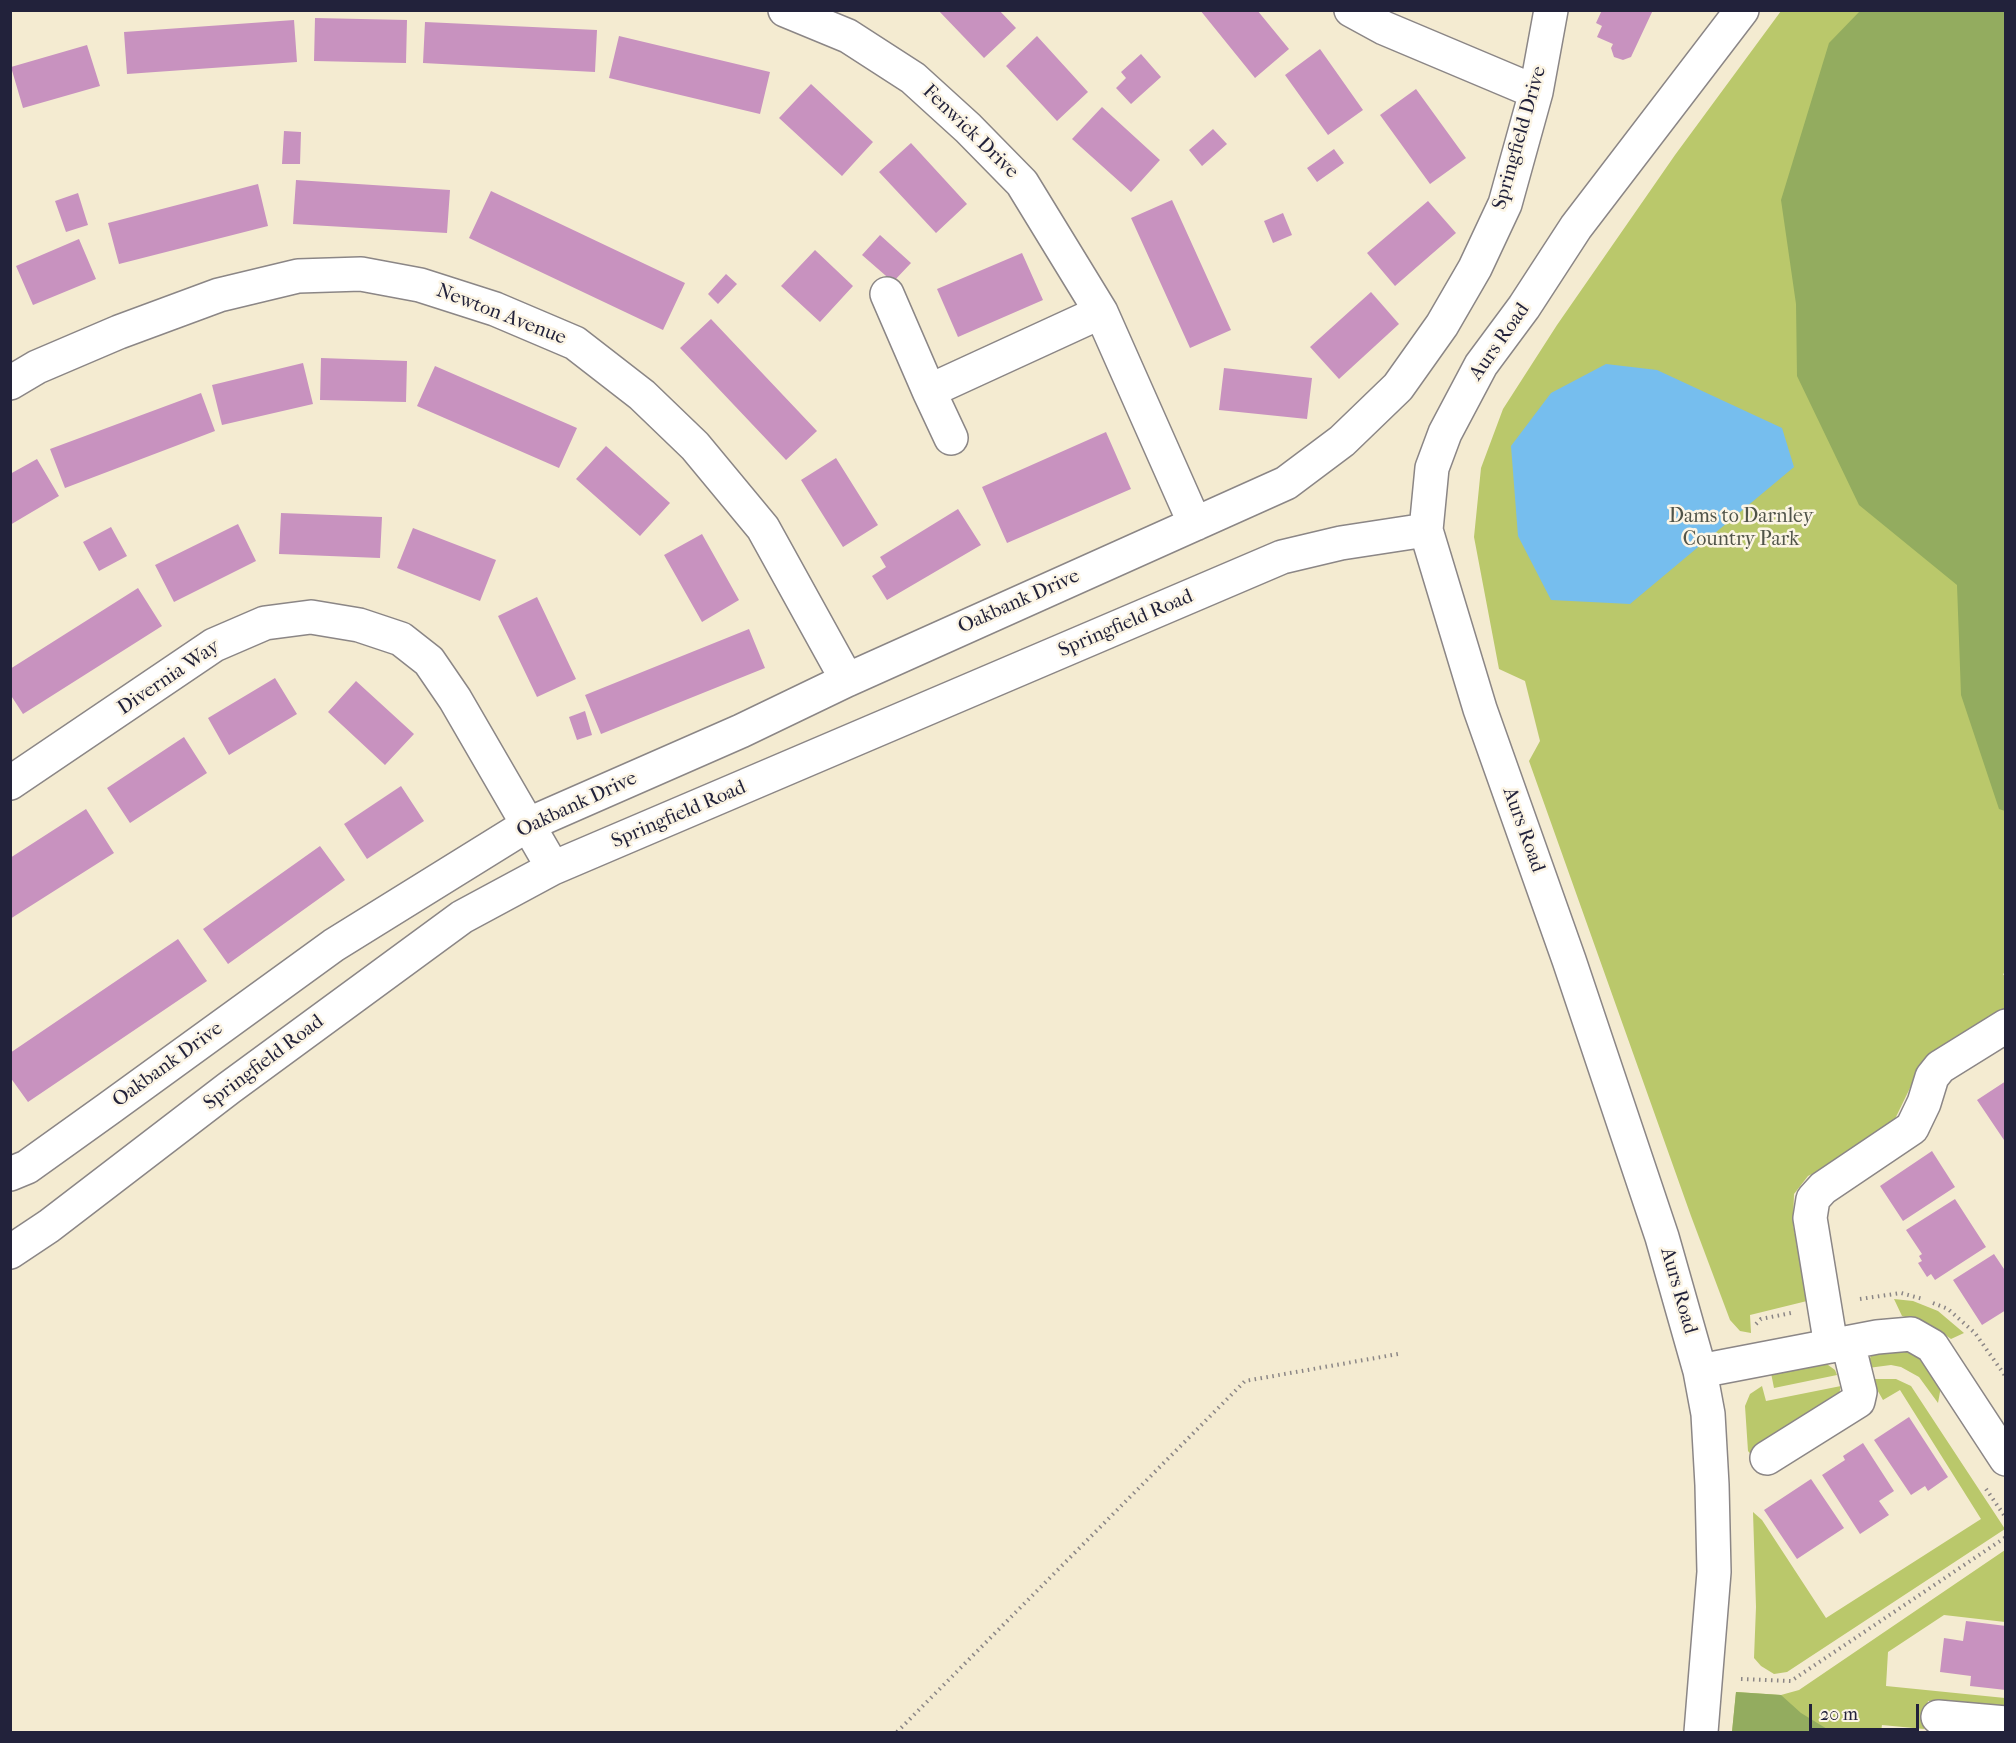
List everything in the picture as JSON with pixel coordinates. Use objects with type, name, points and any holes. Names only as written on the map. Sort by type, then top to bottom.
[{"type":"street","name":"Fenwick Drive","points":[[785,10],[848,36],[904,72],[968,128],[1022,183],[1101,312],[1194,524]]},
{"type":"street","points":[[1351,10],[1383,28],[1536,92]]},
{"type":"street","name":"Springfield Drive","points":[[1194,524],[1286,483],[1342,441],[1398,387],[1442,326],[1475,268],[1505,204],[1536,92],[1551,10]]},
{"type":"street","name":"Aurs Road","points":[[1701,1732],[1714,1572],[1708,1414],[1700,1371],[1662,1237],[1565,949],[1480,709],[1426,530],[1432,468],[1445,433],[1481,365],[1524,307],[1576,227],[1742,10]]},
{"type":"street","name":"Newton Avenue","points":[[10,383],[37,367],[119,332],[186,307],[219,295],[298,276],[361,274],[420,285],[495,309],[575,343],[642,394],[695,446],[763,528],[847,680]]},
{"type":"street","points":[[887,294],[951,438]]},
{"type":"street","points":[[929,392],[1101,312]]},
{"type":"street","name":"Oakbank Drive","points":[[10,1174],[27,1167],[334,945],[529,824],[741,731],[847,680],[1194,524]]},
{"type":"street","name":"Springfield Road","points":[[10,1252],[49,1226],[229,1088],[462,917],[553,868],[1282,557],[1341,543],[1426,530]]},
{"type":"street","name":"Divernia Way","points":[[10,783],[214,645],[264,623],[311,617],[359,625],[401,639],[429,661],[455,699],[553,868]]},
{"type":"street","points":[[1767,1458],[1858,1401],[1860,1392],[1840,1344],[1810,1218],[1813,1199],[1823,1188],[1912,1128],[1924,1103],[1932,1077],[1940,1067],[2006,1026]]},
{"type":"street","points":[[1700,1371],[1840,1344],[1911,1334],[1932,1346],[2004,1455]]},
{"type":"street","points":[[1938,1717],[2006,1723]]},
{"type":"path","points":[[897,1732],[1245,1381],[1398,1354]]},
{"type":"path","points":[[1706,1677],[1791,1681],[2006,1537]]},
{"type":"green space","name":"Dams to Darnley Country Park","points":[[1781,11],[2005,11],[2006,972],[2003,974],[2005,977],[2005,1008],[1923,1061],[1894,1121],[1828,1172],[1818,1171],[1808,1176],[1794,1194],[1793,1224],[1807,1301],[1750,1315],[1751,1333],[1740,1331],[1730,1320],[1529,761],[1540,741],[1525,681],[1499,669],[1474,537],[1481,468],[1503,409],[1557,325],[1675,155]]},
{"type":"green space","points":[[1860,11],[2005,11],[2005,811],[1999,809],[1961,695],[1957,585],[1859,505],[1797,376],[1796,304],[1781,200],[1829,43]]},
{"type":"green space","points":[[1894,1299],[1913,1301],[1938,1311],[1964,1333],[1951,1339],[1931,1325],[1902,1316]]},
{"type":"green space","points":[[1873,1351],[1904,1351],[1926,1360],[1942,1381],[1938,1403],[1919,1377],[1901,1367],[1891,1365],[1868,1368]]},
{"type":"green space","points":[[1824,1362],[1835,1370],[1837,1375],[1774,1388],[1771,1373]]},
{"type":"green space","points":[[1871,1379],[1896,1379],[1911,1386],[2005,1529],[1787,1672],[1774,1674],[1761,1666],[1754,1658],[1756,1607],[1753,1512],[1762,1520],[1826,1618],[1981,1519],[1900,1390],[1883,1400]]},
{"type":"green space","points":[[1762,1386],[1766,1401],[1841,1386],[1839,1394],[1753,1457],[1748,1451],[1745,1406],[1750,1394]]},
{"type":"green space","points":[[2005,1550],[2005,1622],[1944,1615],[1888,1652],[1886,1686],[2005,1698],[2005,1709],[1928,1701],[1924,1729],[1882,1725],[1881,1732],[1732,1732],[1736,1692],[1781,1695],[1799,1690]]},
{"type":"green space","points":[[1736,1692],[1781,1695],[1801,1713],[1832,1732],[1732,1732]]},
{"type":"water","points":[[1606,364],[1657,370],[1782,428],[1794,467],[1630,604],[1551,600],[1518,536],[1511,446],[1551,393]]},
{"type":"building","points":[[938,10],[999,10],[1016,28],[984,58]]},
{"type":"building","points":[[1200,10],[1257,10],[1289,49],[1255,78]]},
{"type":"building","points":[[1602,10],[1653,10],[1631,57],[1623,60],[1614,57],[1611,48],[1613,44],[1597,37],[1602,26],[1596,23]]},
{"type":"building","points":[[315,18],[407,20],[406,63],[314,61]]},
{"type":"building","points":[[294,20],[297,62],[127,74],[124,32]]},
{"type":"building","points":[[425,22],[597,30],[595,72],[423,63]]},
{"type":"building","points":[[619,36],[770,72],[760,114],[609,78]]},
{"type":"building","points":[[1037,36],[1088,92],[1057,121],[1006,66]]},
{"type":"building","points":[[87,45],[100,86],[23,108],[11,67]]},
{"type":"building","points":[[1320,49],[1363,110],[1328,135],[1285,75]]},
{"type":"building","points":[[1141,54],[1161,77],[1131,104],[1116,88],[1126,78],[1121,72]]},
{"type":"building","points":[[811,84],[873,142],[842,176],[779,118]]},
{"type":"building","points":[[1416,89],[1466,158],[1430,184],[1380,115]]},
{"type":"building","points":[[1102,107],[1160,160],[1131,192],[1072,139]]},
{"type":"building","points":[[1213,129],[1227,144],[1202,166],[1189,150]]},
{"type":"building","points":[[284,131],[301,132],[300,164],[282,164]]},
{"type":"building","points":[[911,143],[967,204],[936,233],[879,172]]},
{"type":"building","points":[[1334,149],[1344,163],[1317,182],[1307,168]]},
{"type":"building","points":[[296,180],[450,190],[447,233],[293,224]]},
{"type":"building","points":[[258,184],[268,226],[119,264],[108,223]]},
{"type":"building","points":[[491,191],[685,283],[663,330],[469,238]]},
{"type":"building","points":[[78,193],[88,225],[66,232],[55,201]]},
{"type":"building","points":[[1172,200],[1231,330],[1190,348],[1131,218]]},
{"type":"building","points":[[1428,201],[1456,233],[1395,286],[1367,253]]},
{"type":"building","points":[[1283,213],[1292,235],[1273,243],[1264,221]]},
{"type":"building","points":[[880,235],[911,263],[893,282],[862,255]]},
{"type":"building","points":[[79,239],[96,279],[33,305],[16,266]]},
{"type":"building","points":[[815,250],[853,286],[820,322],[781,286]]},
{"type":"building","points":[[1022,253],[1043,300],[958,337],[937,289]]},
{"type":"building","points":[[726,274],[737,284],[718,304],[708,294]]},
{"type":"building","points":[[1371,292],[1399,324],[1339,379],[1310,347]]},
{"type":"building","points":[[711,319],[817,431],[786,460],[680,348]]},
{"type":"building","points":[[321,358],[407,361],[406,402],[320,400]]},
{"type":"building","points":[[303,363],[313,404],[222,425],[212,385]]},
{"type":"building","points":[[435,366],[577,428],[559,468],[417,406]]},
{"type":"building","points":[[1224,368],[1312,378],[1307,419],[1219,410]]},
{"type":"building","points":[[201,393],[215,431],[65,488],[50,449]]},
{"type":"building","points":[[1106,432],[1131,489],[1007,543],[982,487]]},
{"type":"building","points":[[606,446],[670,503],[640,536],[576,479]]},
{"type":"building","points":[[836,458],[878,525],[843,547],[801,480]]},
{"type":"building","points":[[37,459],[59,496],[10,525],[10,474]]},
{"type":"building","points":[[958,509],[981,545],[887,600],[872,576],[886,567],[880,557]]},
{"type":"building","points":[[281,513],[382,517],[380,558],[279,554]]},
{"type":"building","points":[[238,524],[256,561],[174,602],[155,565]]},
{"type":"building","points":[[111,527],[127,556],[99,571],[83,542]]},
{"type":"building","points":[[413,528],[496,560],[480,601],[397,568]]},
{"type":"building","points":[[702,534],[739,600],[702,622],[664,555]]},
{"type":"building","points":[[138,588],[162,626],[23,714],[10,694],[10,669]]},
{"type":"building","points":[[537,597],[576,679],[537,697],[498,616]]},
{"type":"building","points":[[749,629],[765,668],[601,734],[585,695]]},
{"type":"building","points":[[275,678],[297,714],[229,755],[208,718]]},
{"type":"building","points":[[356,681],[414,734],[385,765],[328,712]]},
{"type":"building","points":[[585,711],[592,735],[577,740],[569,717]]},
{"type":"building","points":[[184,737],[207,773],[130,823],[107,788]]},
{"type":"building","points":[[401,786],[424,821],[367,859],[344,824]]},
{"type":"building","points":[[86,809],[114,853],[10,919],[10,858]]},
{"type":"building","points":[[320,846],[345,880],[228,964],[203,929]]},
{"type":"building","points":[[178,939],[207,981],[28,1102],[10,1077],[10,1053]]},
{"type":"building","points":[[2006,1081],[2006,1143],[1977,1100]]},
{"type":"building","points":[[1932,1151],[1955,1187],[1903,1221],[1880,1186]]},
{"type":"building","points":[[1955,1199],[1986,1247],[1935,1280],[1931,1274],[1927,1277],[1918,1263],[1922,1261],[1919,1256],[1922,1254],[1906,1230]]},
{"type":"building","points":[[1994,1254],[2006,1272],[2006,1310],[1982,1325],[1953,1280]]},
{"type":"building","points":[[1909,1417],[1948,1477],[1928,1491],[1925,1486],[1911,1495],[1874,1440]]},
{"type":"building","points":[[1863,1443],[1894,1491],[1879,1501],[1889,1515],[1860,1534],[1822,1475],[1845,1460],[1843,1456]]},
{"type":"building","points":[[1811,1479],[1844,1528],[1797,1559],[1764,1510]]},
{"type":"building","points":[[1966,1621],[2006,1626],[2006,1690],[1970,1686],[1971,1676],[1940,1672],[1944,1638],[1963,1641]]}]
